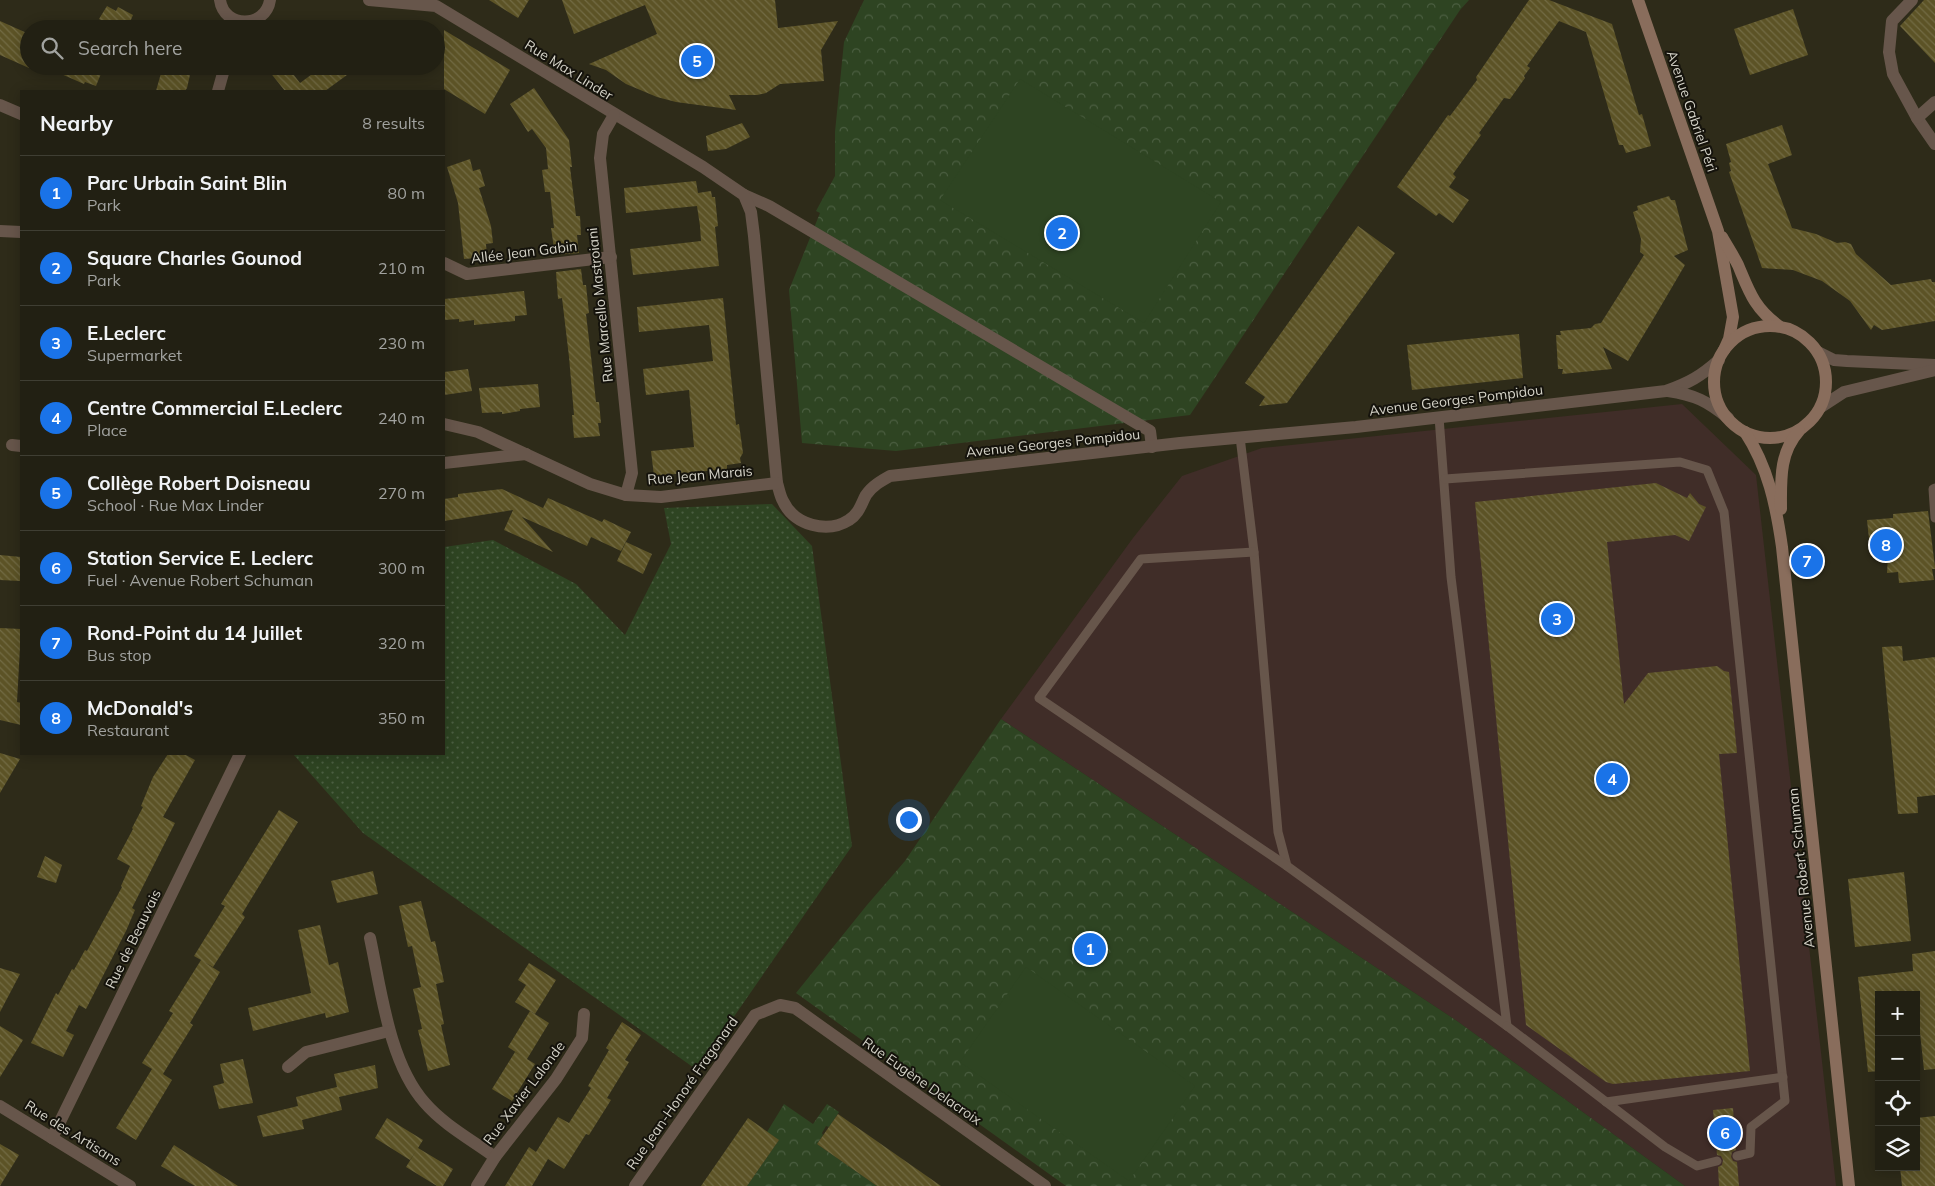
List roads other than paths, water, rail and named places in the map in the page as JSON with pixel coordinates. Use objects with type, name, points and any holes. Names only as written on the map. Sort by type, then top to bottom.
[{"type":"main road","name":"Avenue Gabriel Péri","points":[[1638,0],[1718,231],[1733,318],[1732,330],[1721,355]]},
{"type":"main road","name":"Avenue Gabriel Péri","points":[[1718,231],[1737,263],[1748,290],[1759,309],[1780,326]]},
{"type":"main road","points":[[1766,325],[1780,326],[1799,333],[1818,352],[1822,357],[1826,374],[1826,391],[1821,407],[1812,421],[1783,437],[1766,438],[1745,432],[1735,426],[1728,418],[1716,398],[1714,382],[1716,365],[1721,355],[1735,338],[1750,329],[1766,325]]},
{"type":"main road","name":"Avenue Robert Schuman","points":[[1782,546],[1781,475],[1783,460],[1792,439],[1802,428]]},
{"type":"main road","name":"Avenue Robert Schuman","points":[[1745,432],[1762,460],[1776,512],[1782,546],[1850,1186]]},
{"type":"street","points":[[220,0],[224,11],[232,20]]},
{"type":"street","points":[[256,20],[267,10],[270,0]]},
{"type":"street","name":"Rue Max Linder","points":[[369,0],[436,6],[703,167],[744,195],[769,206],[1150,431],[1152,447]]},
{"type":"street","points":[[1912,0],[1892,21],[1889,52],[1894,74],[1918,118],[1935,144]]},
{"type":"street","points":[[218,90],[222,75]]},
{"type":"street","points":[[1918,118],[1935,102]]},
{"type":"street","points":[[0,105],[20,114]]},
{"type":"street","name":"Rue Marcello Mastroiani","points":[[614,115],[603,134],[600,158],[632,473],[626,495]]},
{"type":"street","name":"Avenue Georges Pompidou","points":[[744,195],[751,212],[754,236],[777,483],[783,502],[794,516],[814,526],[833,527],[850,520],[860,509],[866,495],[875,484],[890,476],[1666,391],[1691,394],[1728,418]]},
{"type":"street","points":[[0,232],[20,232]]},
{"type":"street","name":"Allée Jean Gabin","points":[[445,263],[467,274],[611,257]]},
{"type":"street","points":[[1818,352],[1834,360],[1935,365]]},
{"type":"street","name":"Avenue Georges Pompidou","points":[[1666,391],[1695,379],[1721,355]]},
{"type":"street","points":[[1821,407],[1844,392],[1935,370]]},
{"type":"street","name":"Rue Jean Marais","points":[[445,424],[478,432],[590,484],[626,495],[661,497],[777,483]]},
{"type":"street","points":[[445,463],[526,454]]},
{"type":"street","name":"Rue de Beauvais","points":[[52,1138],[240,755]]},
{"type":"street","points":[[370,938],[389,1031],[410,1082],[425,1103],[441,1118],[495,1157]]},
{"type":"street","name":"Rue Jean-Honoré Fragonard","points":[[635,1186],[755,1015],[780,1005]]},
{"type":"street","name":"Rue Eugène Delacroix","points":[[780,1005],[795,1008],[1045,1186]]},
{"type":"street","name":"Rue Xavier Lalonde","points":[[477,1186],[495,1157],[556,1079],[582,1038],[584,1014]]},
{"type":"street","points":[[288,1067],[306,1052],[389,1031]]},
{"type":"street","name":"Rue des Artisans","points":[[0,1106],[130,1186]]},
{"type":"lane","points":[[1440,417],[1451,577],[1508,1026]]},
{"type":"lane","points":[[1240,437],[1254,552],[1278,832],[1287,866]]},
{"type":"lane","points":[[1445,479],[1680,462],[1707,470],[1724,512],[1786,1101],[1751,1128],[1750,1153],[1737,1156]]},
{"type":"lane","points":[[1935,488],[1933,489],[1935,518]]},
{"type":"lane","points":[[1254,552],[1141,560],[1039,698],[1287,866],[1508,1026],[1665,1147],[1697,1166],[1717,1161]]},
{"type":"lane","points":[[1606,1102],[1783,1077]]},
{"type":"place","name":"Collège Robert Doisneau","points":[[697,61]]},
{"type":"place","name":"Square Charles Gounod","points":[[1062,233]]},
{"type":"place","name":"McDonald's","points":[[1886,545]]},
{"type":"place","name":"Rond-Point du 14 Juillet","points":[[1807,561]]},
{"type":"place","name":"E.Leclerc","points":[[1557,619]]},
{"type":"place","name":"Centre Commercial E.Leclerc","points":[[1612,779]]},
{"type":"place","name":"Parc Urbain Saint Blin","points":[[1090,949]]},
{"type":"place","name":"Station Service E. Leclerc","points":[[1725,1133]]}]
